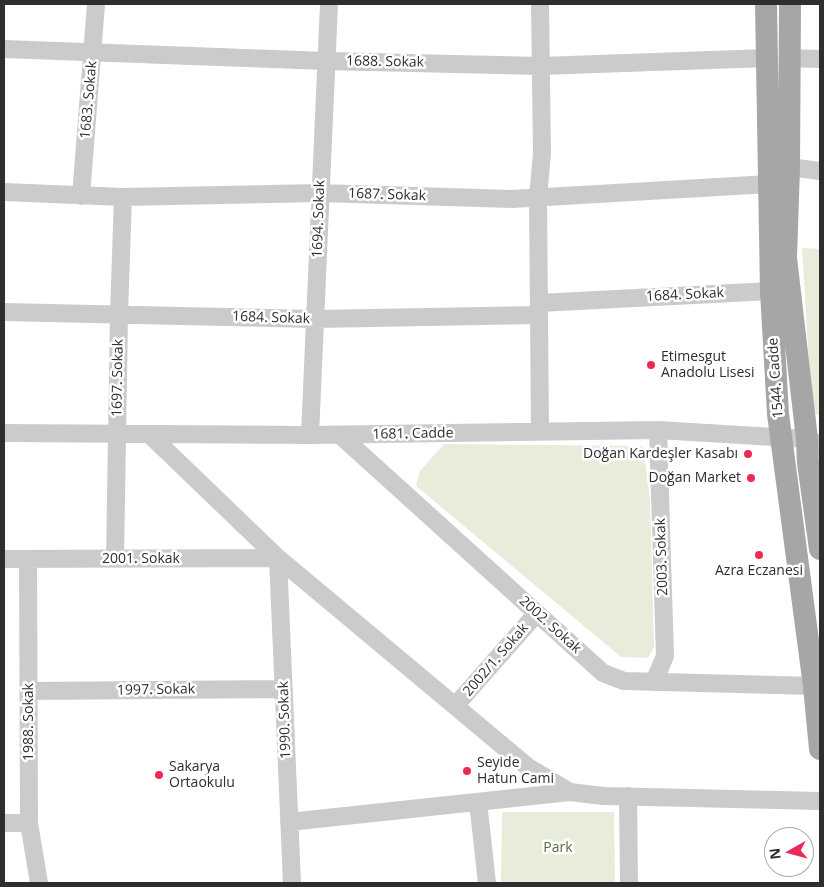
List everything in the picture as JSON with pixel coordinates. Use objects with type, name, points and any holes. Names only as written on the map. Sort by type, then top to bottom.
[{"type":"main road","name":"1544. Cadde","points":[[766,4],[771,290],[780,437],[814,686],[820,749]]},
{"type":"main road","name":"1544. Cadde","points":[[790,4],[789,167],[786,258],[814,442],[808,463],[820,549]]},
{"type":"street","name":"1683. Sokak","points":[[81,196],[96,4]]},
{"type":"street","name":"1694. Sokak","points":[[310,435],[329,4]]},
{"type":"street","points":[[540,4],[542,153],[538,198],[540,432]]},
{"type":"street","name":"1688. Sokak","points":[[4,49],[326,61],[541,66],[767,58]]},
{"type":"street","points":[[790,58],[820,59]]},
{"type":"street","points":[[789,167],[820,171]]},
{"type":"street","name":"1687. Sokak","points":[[4,192],[123,197],[320,193],[512,199],[769,184]]},
{"type":"street","name":"1697. Sokak","points":[[115,559],[123,197]]},
{"type":"street","name":"1684. Sokak","points":[[4,312],[315,319],[539,309],[771,290]]},
{"type":"street","name":"1681. Cadde","points":[[4,433],[340,435],[658,430],[780,437],[814,442]]},
{"type":"street","name":"2003. Sokak","points":[[654,682],[665,656],[658,430]]},
{"type":"street","points":[[149,434],[278,558],[528,767],[570,792]]},
{"type":"street","name":"2002. Sokak","points":[[340,435],[603,672],[624,681],[814,686]]},
{"type":"street","name":"2001. Sokak","points":[[4,559],[278,558]]},
{"type":"street","name":"1990. Sokak","points":[[278,558],[292,883]]},
{"type":"street","name":"1988. Sokak","points":[[28,560],[29,823],[39,883]]},
{"type":"street","name":"2002/1. Sokak","points":[[455,706],[537,613]]},
{"type":"street","name":"1997. Sokak","points":[[29,691],[284,689]]},
{"type":"street","points":[[289,822],[570,792],[603,796],[820,801]]},
{"type":"street","points":[[628,796],[629,883]]},
{"type":"street","points":[[478,802],[487,883]]},
{"type":"street","points":[[4,823],[29,823]]},
{"type":"green space","points":[[802,248],[820,249],[820,416],[812,411]]},
{"type":"green space","points":[[444,444],[643,446],[650,500],[654,647],[648,658],[621,657],[416,486],[420,471]]},
{"type":"green space","name":"Park","points":[[502,812],[614,812],[615,883],[501,883]]},
{"type":"place","name":"Etimesgut Anadolu Lisesi","points":[[651,365]]},
{"type":"place","name":"Doğan Kardeşler Kasabı","points":[[748,454]]},
{"type":"place","name":"Doğan Market","points":[[751,478]]},
{"type":"place","name":"Azra Eczanesi","points":[[759,555]]},
{"type":"place","name":"Seyide Hatun Cami","points":[[467,771]]},
{"type":"place","name":"Sakarya Ortaokulu","points":[[159,775]]}]
